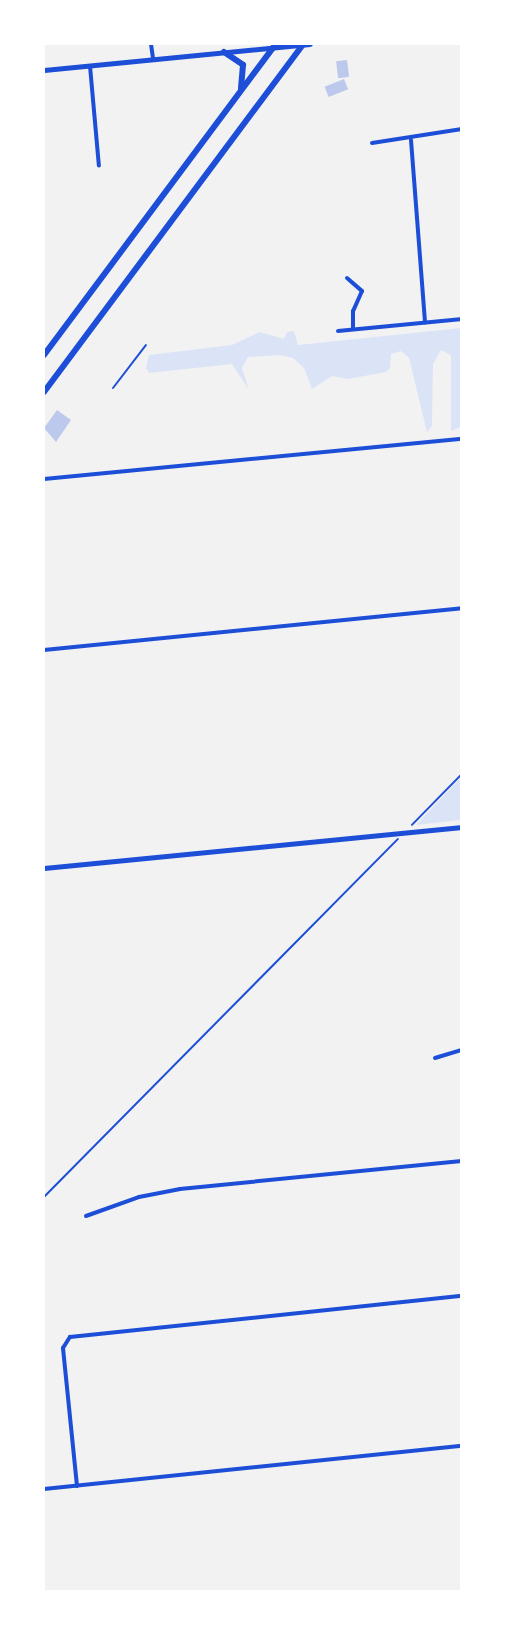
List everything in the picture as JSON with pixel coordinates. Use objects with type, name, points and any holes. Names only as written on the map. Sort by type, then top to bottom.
[{"type":"main road","points":[[44,392],[303,44]]},
{"type":"main road","points":[[44,355],[274,45]]},
{"type":"main road","points":[[224,52],[243,65],[244,75],[238,95]]},
{"type":"street","points":[[151,44],[153,60]]},
{"type":"street","points":[[44,70],[153,60],[274,45],[310,44]]},
{"type":"street","points":[[90,66],[99,166]]},
{"type":"street","points":[[372,143],[411,140],[462,129]]},
{"type":"street","points":[[411,140],[425,322]]},
{"type":"street","points":[[347,278],[362,291],[353,311],[353,329]]},
{"type":"street","points":[[338,331],[462,319]]},
{"type":"street","points":[[44,479],[462,439]]},
{"type":"street","points":[[44,650],[462,608]]},
{"type":"street","points":[[44,867],[462,827]]},
{"type":"street","points":[[435,1058],[462,1050]]},
{"type":"street","points":[[86,1216],[139,1197],[180,1189],[462,1161]]},
{"type":"street","points":[[76,1486],[63,1348],[66,1340],[72,1336],[462,1296]]},
{"type":"street","points":[[44,1489],[462,1446]]},
{"type":"lane","points":[[113,388],[146,345]]},
{"type":"path","points":[[44,1197],[462,774]]},
{"type":"shaded area","points":[[461,328],[461,427],[451,431],[451,355],[441,350],[433,364],[432,426],[427,432],[409,358],[401,351],[391,354],[390,368],[386,372],[348,379],[332,376],[312,389],[304,368],[293,358],[280,355],[248,357],[242,368],[249,390],[232,364],[149,373],[146,368],[149,355],[232,345],[260,332],[284,339],[287,332],[294,331],[298,345]]},
{"type":"shaded area","points":[[461,777],[461,820],[416,825]]},
{"type":"building","points":[[347,60],[349,77],[338,78],[336,61]]},
{"type":"building","points":[[344,79],[348,89],[329,97],[325,87]]},
{"type":"building","points":[[57,410],[71,420],[56,442],[44,428]]}]
